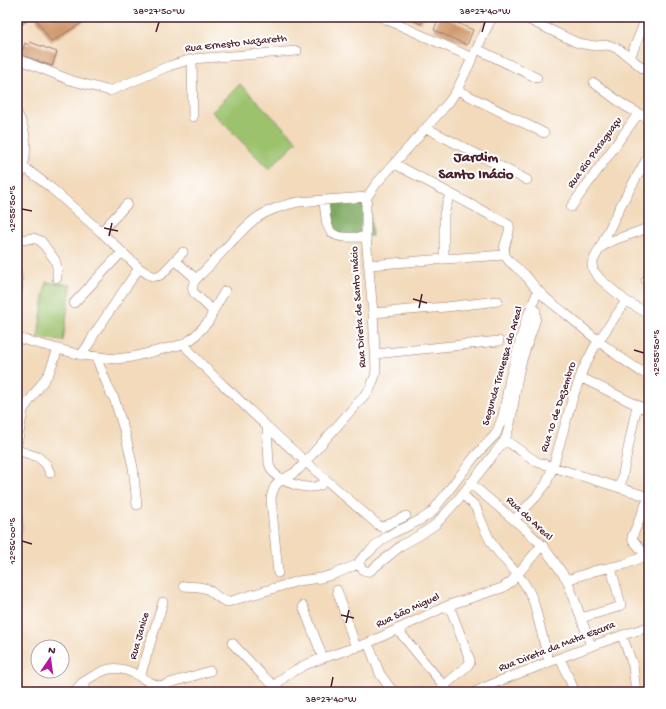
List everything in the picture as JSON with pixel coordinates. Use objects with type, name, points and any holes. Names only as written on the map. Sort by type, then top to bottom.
[{"type":"street","points":[[381,17],[473,58]]},
{"type":"street","points":[[213,311],[194,293],[192,288],[193,284],[245,227],[267,211],[288,204],[367,196],[426,128],[442,112],[457,90],[492,17]]},
{"type":"street","points":[[523,17],[571,40],[588,46],[608,45],[614,47],[649,73]]},
{"type":"street","points":[[630,58],[643,26],[646,24],[649,25]]},
{"type":"street","points":[[477,49],[537,78]]},
{"type":"street","name":"Rua Ernesto Nazareth","points":[[17,60],[70,80],[110,91],[192,58],[297,51]]},
{"type":"street","points":[[192,58],[193,117]]},
{"type":"street","points":[[594,83],[625,106],[649,119]]},
{"type":"street","points":[[457,90],[544,134]]},
{"type":"street","points":[[17,113],[22,124],[21,143],[26,149],[24,167],[17,184]]},
{"type":"street","name":"Rua Rio Paraguaçu","points":[[571,207],[638,114]]},
{"type":"street","points":[[426,128],[528,180]]},
{"type":"street","points":[[649,155],[622,202],[592,264],[593,270],[600,279],[626,301],[649,314]]},
{"type":"street","points":[[395,164],[506,223],[510,227],[506,242],[505,255],[510,262],[525,275],[538,291],[598,341],[635,368],[649,376]]},
{"type":"street","points":[[24,167],[51,188],[139,268],[150,276],[155,277],[162,274],[183,252]]},
{"type":"street","points":[[444,258],[444,214],[450,194]]},
{"type":"street","name":"Rua Direta de Santo Inácio","points":[[282,479],[295,473],[306,462],[370,389],[375,376],[373,313],[366,237],[367,196]]},
{"type":"street","points":[[324,200],[326,222],[328,229],[332,234],[344,238],[366,237]]},
{"type":"street","points":[[101,232],[127,204]]},
{"type":"street","points":[[600,248],[611,241],[640,231],[649,226]]},
{"type":"street","points":[[17,242],[33,238],[41,241],[55,260],[57,267],[57,278]]},
{"type":"street","points":[[74,303],[122,252]]},
{"type":"street","points":[[369,265],[444,258],[505,255]]},
{"type":"street","points":[[176,261],[196,279]]},
{"type":"street","points":[[81,355],[92,341],[93,336],[108,312],[139,268]]},
{"type":"street","points":[[17,274],[17,292]]},
{"type":"street","points":[[17,338],[81,355],[116,359],[132,358],[184,344],[193,338],[209,321],[213,311],[226,291]]},
{"type":"street","name":"Segunda Travessa do Areal","points":[[358,564],[360,560],[385,538],[416,524],[432,512],[450,491],[475,456],[496,434],[503,416],[510,378],[528,316],[538,291]]},
{"type":"street","points":[[373,313],[498,301]]},
{"type":"street","name":"Rua 10 de Dezembro","points":[[514,520],[529,505],[550,475],[580,377],[598,341],[626,301]]},
{"type":"street","points":[[184,586],[208,589],[223,601],[228,602],[298,581],[331,575],[358,564],[364,571],[370,571],[402,545],[430,528],[446,514],[505,440],[512,419],[519,371],[536,318],[536,311],[532,306]]},
{"type":"street","points":[[375,354],[498,341]]},
{"type":"street","points":[[184,344],[203,366],[267,427],[325,480],[379,526],[385,526],[406,516]]},
{"type":"street","points":[[17,445],[23,410],[49,373],[58,349]]},
{"type":"street","points":[[96,357],[110,394],[114,398],[126,432],[133,467],[137,505]]},
{"type":"street","points":[[580,377],[649,411]]},
{"type":"street","points":[[620,488],[637,405]]},
{"type":"street","points":[[267,427],[270,464],[271,469],[274,472],[282,479],[303,487],[321,484],[325,480]]},
{"type":"street","points":[[505,440],[537,462],[649,497],[632,537],[633,540],[648,555],[626,564],[594,571],[567,580]]},
{"type":"street","points":[[17,450],[38,457],[46,464],[50,473]]},
{"type":"street","points":[[278,573],[271,499],[274,487],[282,479]]},
{"type":"street","name":"Rua do Areal","points":[[470,483],[542,545],[567,580],[591,646]]},
{"type":"street","points":[[462,494],[476,508],[486,534],[494,547],[523,580],[531,596],[549,662]]},
{"type":"street","points":[[17,516],[18,530]]},
{"type":"street","name":"Rua São Miguel","points":[[274,686],[287,675],[301,667],[368,643],[449,605],[502,588],[510,582],[542,545]]},
{"type":"street","points":[[581,618],[618,607],[621,604],[611,568]]},
{"type":"street","points":[[337,590],[356,648]]},
{"type":"street","name":"Rua Janice","points":[[140,677],[162,602]]},
{"type":"street","points":[[397,629],[447,689],[470,663],[449,605]]},
{"type":"street","points":[[303,606],[323,658]]},
{"type":"street","name":"Rua Direta da Mata Escura","points":[[477,692],[591,646],[649,627]]},
{"type":"street","points":[[622,635],[633,666],[636,692]]},
{"type":"street","points":[[232,643],[263,676],[282,692]]},
{"type":"street","points":[[368,643],[380,674],[393,692]]},
{"type":"street","points":[[560,658],[575,692]]},
{"type":"street","points":[[74,692],[84,688],[97,673],[112,668],[129,670],[160,686],[210,671]]},
{"type":"green space","points":[[240,84],[297,141],[269,169],[212,112]]},
{"type":"green space","points":[[369,198],[372,236],[345,236],[333,232],[326,199]]},
{"type":"green space","points":[[46,282],[71,285],[63,341],[38,338]]},
{"type":"building","points":[[17,17],[32,17],[22,24]]},
{"type":"building","points":[[35,17],[91,17],[51,42]]},
{"type":"building","points":[[405,17],[424,17],[421,24]]},
{"type":"building","points":[[439,17],[444,17],[473,30],[467,45],[434,30]]},
{"type":"building","points":[[30,42],[57,52],[52,66],[21,55],[25,43],[29,45]]},
{"type":"district","name":"Jardim Santo Inácio","points":[[476,166]]}]
